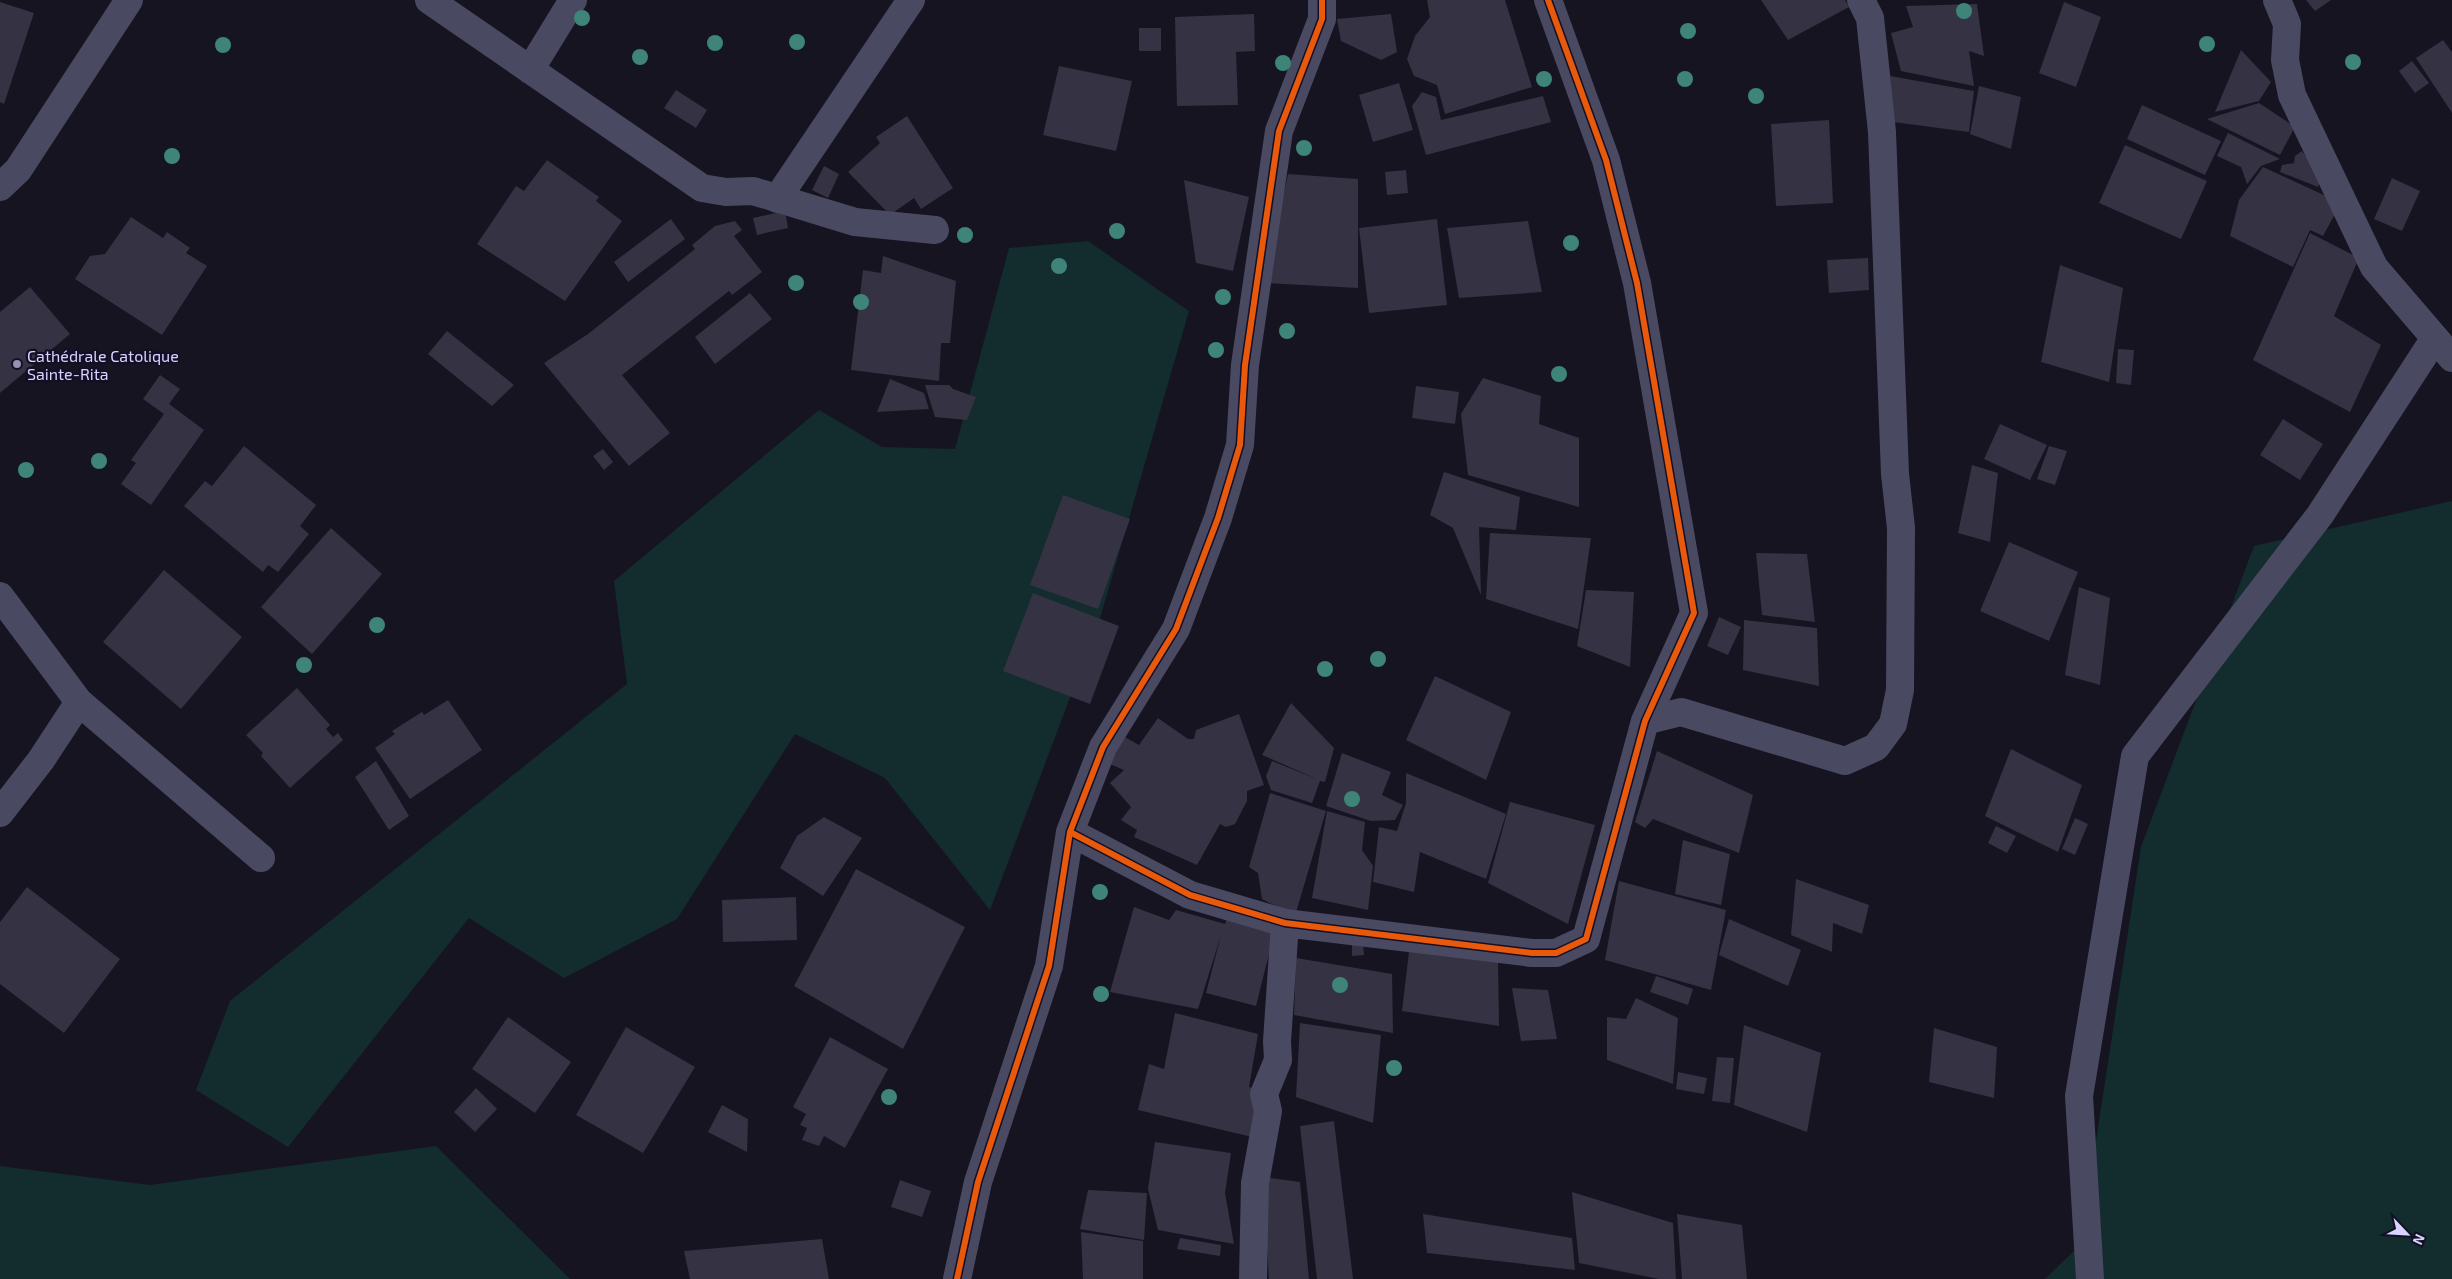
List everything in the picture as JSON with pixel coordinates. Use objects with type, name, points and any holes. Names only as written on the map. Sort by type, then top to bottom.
[{"type":"street","points":[[0,187],[18,170],[129,0]]},
{"type":"street","points":[[429,0],[702,188],[726,192],[753,191],[855,222],[935,230]]},
{"type":"street","points":[[530,70],[573,0]]},
{"type":"street","points":[[777,199],[911,0]]},
{"type":"street","points":[[957,1279],[978,1182],[1049,966],[1070,832],[1103,747],[1176,629],[1218,518],[1240,445],[1245,365],[1279,131],[1322,19],[1322,0]]},
{"type":"street","points":[[1070,832],[1190,894],[1285,923],[1532,953],[1556,954],[1586,939],[1645,721],[1694,613],[1637,283],[1606,160],[1548,0]]},
{"type":"street","points":[[1645,721],[1681,712],[1845,761],[1876,747],[1893,724],[1900,690],[1901,528],[1895,474],[1882,132],[1870,18],[1861,0]]},
{"type":"street","points":[[2090,1279],[2079,1096],[2134,756],[2320,515],[2444,348],[2374,267],[2292,96],[2285,60],[2287,24],[2277,0]]},
{"type":"street","points":[[0,596],[79,702],[261,858]]},
{"type":"street","points":[[0,813],[41,760],[79,702]]},
{"type":"street","points":[[1253,1279],[1255,1183],[1268,1111],[1264,1094],[1278,1060],[1277,1041],[1285,923]]},
{"type":"green space","points":[[1088,241],[1189,311],[1101,615],[990,910],[885,778],[795,734],[677,919],[564,978],[469,918],[288,1147],[196,1090],[230,1001],[627,684],[614,581],[819,410],[882,447],[955,449],[1009,248]]},
{"type":"green space","points":[[2452,501],[2452,1279],[2045,1279],[2080,1245],[2141,847],[2254,546]]},
{"type":"green space","points":[[436,1146],[570,1279],[0,1279],[0,1166],[150,1185]]},
{"type":"building","points":[[1427,0],[1505,0],[1532,87],[1445,114],[1437,85],[1414,76],[1407,59],[1415,36],[1430,17]]},
{"type":"building","points":[[1761,0],[1845,0],[1849,7],[1788,40]]},
{"type":"building","points":[[2306,0],[2331,0],[2315,11]]},
{"type":"building","points":[[0,2],[34,13],[4,104],[0,102]]},
{"type":"building","points":[[2064,2],[2101,17],[2076,87],[2039,73]]},
{"type":"building","points":[[1977,4],[1984,56],[1969,51],[1974,86],[1901,71],[1891,33],[1913,27],[1906,6]]},
{"type":"building","points":[[1254,14],[1255,51],[1236,52],[1238,105],[1177,106],[1175,17]]},
{"type":"building","points":[[1391,14],[1397,52],[1381,60],[1341,41],[1337,19]]},
{"type":"building","points":[[1139,28],[1161,28],[1161,51],[1139,51]]},
{"type":"building","points":[[2443,40],[2452,52],[2452,113],[2416,58]]},
{"type":"building","points":[[2241,50],[2271,82],[2259,101],[2215,112]]},
{"type":"building","points":[[2412,61],[2429,83],[2415,93],[2399,71]]},
{"type":"building","points":[[1059,66],[1132,81],[1116,151],[1043,135]]},
{"type":"building","points":[[1890,76],[1974,91],[1969,132],[1893,122]]},
{"type":"building","points":[[1399,83],[1413,130],[1373,142],[1359,95]]},
{"type":"building","points":[[1979,86],[2021,97],[2011,149],[1970,134]]},
{"type":"building","points":[[676,90],[707,110],[696,128],[664,108]]},
{"type":"building","points":[[1422,92],[1436,97],[1441,120],[1543,96],[1551,122],[1426,155],[1412,106]]},
{"type":"building","points":[[2259,103],[2295,127],[2280,155],[2207,119]]},
{"type":"building","points":[[2142,105],[2221,141],[2205,175],[2127,139]]},
{"type":"building","points":[[907,116],[953,188],[921,209],[914,198],[890,215],[848,172],[880,143],[876,137]]},
{"type":"building","points":[[1829,120],[1833,203],[1776,206],[1771,124]]},
{"type":"building","points":[[2228,133],[2280,159],[2261,166],[2247,184],[2241,167],[2217,156]]},
{"type":"building","points":[[2125,145],[2207,181],[2181,239],[2099,203]]},
{"type":"building","points":[[2302,151],[2321,177],[2318,187],[2280,172],[2282,165],[2294,163],[2295,156]]},
{"type":"building","points":[[547,160],[599,197],[596,201],[622,221],[565,301],[477,244],[516,186],[524,191]]},
{"type":"building","points":[[824,166],[839,174],[828,198],[812,190]]},
{"type":"building","points":[[2263,167],[2341,203],[2323,236],[2310,230],[2293,267],[2230,236],[2239,200]]},
{"type":"building","points":[[1406,170],[1408,193],[1387,195],[1385,172]]},
{"type":"building","points":[[1288,174],[1358,179],[1358,288],[1265,283]]},
{"type":"building","points":[[2392,178],[2420,191],[2402,231],[2374,219]]},
{"type":"building","points":[[1184,180],[1249,197],[1233,271],[1196,263]]},
{"type":"building","points":[[785,211],[788,228],[757,235],[753,218]]},
{"type":"building","points":[[131,217],[163,238],[167,232],[190,248],[186,253],[207,266],[162,335],[75,279],[90,256],[105,254]]},
{"type":"building","points":[[671,219],[685,239],[628,282],[614,262]]},
{"type":"building","points":[[1437,219],[1447,305],[1369,313],[1359,228]]},
{"type":"building","points":[[735,221],[742,230],[734,236],[762,272],[732,295],[729,291],[622,375],[670,433],[629,466],[544,363],[588,334],[695,249],[692,245],[715,226]]},
{"type":"building","points":[[1528,221],[1542,292],[1459,298],[1447,228]]},
{"type":"building","points":[[2310,233],[2359,258],[2334,316],[2381,345],[2350,412],[2253,360]]},
{"type":"building","points":[[883,256],[956,281],[950,343],[941,343],[939,381],[851,370],[863,270],[881,273]]},
{"type":"building","points":[[1868,258],[1869,290],[1829,293],[1827,260]]},
{"type":"building","points":[[2060,265],[2123,288],[2109,382],[2041,362]]},
{"type":"building","name":"Cathédrale Catolique Sainte-Rita","points":[[30,287],[70,334],[0,393],[0,312]]},
{"type":"building","points":[[750,293],[772,319],[715,364],[695,337]]},
{"type":"building","points":[[447,331],[514,385],[492,406],[428,354]]},
{"type":"building","points":[[2118,349],[2134,350],[2131,385],[2116,383]]},
{"type":"building","points":[[160,375],[180,389],[169,404],[204,430],[151,505],[121,484],[136,463],[131,460],[164,414],[143,399]]},
{"type":"building","points":[[1483,378],[1541,396],[1539,424],[1579,438],[1579,507],[1468,475],[1461,414]]},
{"type":"building","points":[[890,379],[924,393],[929,409],[877,412]]},
{"type":"building","points":[[925,385],[949,385],[953,389],[976,397],[967,420],[935,417]]},
{"type":"building","points":[[1416,386],[1459,392],[1455,424],[1412,418]]},
{"type":"building","points":[[2283,419],[2323,444],[2300,480],[2260,455]]},
{"type":"building","points":[[2000,424],[2047,445],[2030,480],[1984,459]]},
{"type":"building","points":[[244,446],[316,505],[300,526],[309,534],[278,572],[268,565],[263,572],[184,506],[205,481],[212,486]]},
{"type":"building","points":[[2049,446],[2067,451],[2055,485],[2037,479]]},
{"type":"building","points":[[603,449],[613,462],[604,470],[593,456]]},
{"type":"building","points":[[1972,465],[1998,473],[1990,542],[1958,533]]},
{"type":"building","points":[[1444,472],[1520,497],[1516,530],[1479,527],[1481,595],[1453,528],[1430,515]]},
{"type":"building","points":[[1063,495],[1130,519],[1098,609],[1030,585]]},
{"type":"building","points":[[331,528],[382,574],[312,654],[261,607]]},
{"type":"building","points":[[1490,533],[1591,538],[1578,629],[1486,599]]},
{"type":"building","points":[[2009,542],[2078,572],[2049,641],[1980,611]]},
{"type":"building","points":[[1756,553],[1807,554],[1815,622],[1762,615]]},
{"type":"building","points":[[164,570],[242,637],[181,709],[103,642]]},
{"type":"building","points":[[2079,587],[2110,598],[2100,685],[2065,675]]},
{"type":"building","points":[[1586,590],[1634,592],[1630,667],[1577,646]]},
{"type":"building","points":[[1033,593],[1119,626],[1090,704],[1003,671]]},
{"type":"building","points":[[1719,617],[1741,627],[1728,655],[1707,646]]},
{"type":"building","points":[[1744,620],[1817,628],[1819,686],[1743,670]]},
{"type":"building","points":[[1435,676],[1511,712],[1486,780],[1406,740]]},
{"type":"building","points":[[297,688],[330,725],[326,729],[333,737],[338,733],[343,740],[290,788],[261,756],[263,753],[246,735]]},
{"type":"building","points":[[448,700],[482,750],[410,799],[375,748],[395,734],[392,731],[422,712],[424,715]]},
{"type":"building","points":[[1291,703],[1334,748],[1325,782],[1320,781],[1312,803],[1271,790],[1266,776],[1272,761],[1317,779],[1262,755]]},
{"type":"building","points":[[1239,714],[1264,785],[1247,791],[1247,801],[1235,824],[1226,827],[1220,824],[1197,865],[1134,837],[1137,830],[1121,820],[1131,807],[1110,783],[1124,770],[1110,764],[1123,736],[1139,745],[1158,718],[1188,739],[1194,739],[1196,730]]},
{"type":"building","points":[[2011,749],[2082,785],[2058,852],[1985,816]]},
{"type":"building","points":[[1657,751],[1753,795],[1739,853],[1653,819],[1645,828],[1635,822]]},
{"type":"building","points":[[1342,753],[1391,772],[1382,795],[1403,805],[1395,820],[1371,821],[1326,806]]},
{"type":"building","points":[[376,761],[409,816],[389,830],[355,777]]},
{"type":"building","points":[[1406,773],[1506,814],[1486,879],[1420,852],[1414,892],[1373,882],[1379,827],[1397,831],[1406,803]]},
{"type":"building","points":[[1270,793],[1326,811],[1295,916],[1262,899],[1258,873],[1249,867]]},
{"type":"building","points":[[1510,802],[1595,825],[1568,924],[1488,883]]},
{"type":"building","points":[[1327,811],[1365,822],[1362,850],[1373,866],[1368,910],[1312,898]]},
{"type":"building","points":[[824,817],[862,838],[823,896],[780,868],[797,836]]},
{"type":"building","points":[[2075,818],[2088,824],[2075,855],[2062,849]]},
{"type":"building","points":[[1996,826],[2016,836],[2007,853],[1988,843]]},
{"type":"building","points":[[1683,840],[1730,854],[1721,905],[1675,894]]},
{"type":"building","points":[[856,869],[965,927],[903,1049],[794,986]]},
{"type":"building","points":[[1796,879],[1869,905],[1862,934],[1833,923],[1832,952],[1791,935]]},
{"type":"building","points":[[1619,881],[1726,910],[1711,990],[1605,960]]},
{"type":"building","points":[[27,887],[120,959],[64,1033],[0,984],[0,922]]},
{"type":"building","points":[[796,897],[797,940],[723,942],[722,900]]},
{"type":"building","points":[[1134,907],[1169,920],[1176,910],[1225,924],[1227,918],[1275,930],[1256,1006],[1206,993],[1221,935],[1198,1009],[1110,992]]},
{"type":"building","points":[[1729,919],[1801,950],[1788,986],[1719,955]]},
{"type":"building","points":[[1352,941],[1363,941],[1364,955],[1352,956]]},
{"type":"building","points":[[1410,943],[1498,959],[1499,1026],[1402,1011]]},
{"type":"building","points":[[1296,958],[1392,974],[1393,1033],[1294,1015]]},
{"type":"building","points":[[1656,976],[1693,989],[1688,1005],[1650,992]]},
{"type":"building","points":[[1512,988],[1548,990],[1557,1039],[1521,1041]]},
{"type":"building","points":[[1636,998],[1678,1018],[1673,1084],[1607,1060],[1607,1017],[1626,1019]]},
{"type":"building","points":[[1175,1013],[1258,1034],[1249,1087],[1263,1091],[1252,1137],[1138,1110],[1149,1064],[1164,1069]]},
{"type":"building","points":[[508,1017],[571,1062],[535,1113],[472,1069]]},
{"type":"building","points":[[1300,1023],[1381,1035],[1373,1123],[1296,1097]]},
{"type":"building","points":[[1744,1025],[1821,1053],[1807,1132],[1734,1105]]},
{"type":"building","points":[[626,1027],[695,1067],[643,1153],[576,1115]]},
{"type":"building","points":[[1934,1028],[1997,1047],[1994,1098],[1929,1082]]},
{"type":"building","points":[[830,1037],[888,1069],[845,1148],[824,1136],[819,1146],[802,1140],[807,1128],[800,1125],[806,1114],[793,1107]]},
{"type":"building","points":[[1717,1057],[1734,1058],[1730,1103],[1712,1101]]},
{"type":"building","points":[[1678,1072],[1707,1078],[1704,1094],[1676,1089]]},
{"type":"building","points":[[476,1088],[497,1109],[475,1132],[454,1112]]},
{"type":"building","points":[[722,1105],[748,1119],[747,1152],[708,1132]]},
{"type":"building","points":[[1334,1121],[1353,1279],[1317,1279],[1300,1126]]},
{"type":"building","points":[[1155,1142],[1231,1153],[1225,1193],[1234,1244],[1158,1230],[1148,1189]]},
{"type":"building","points":[[1263,1177],[1300,1182],[1309,1279],[1269,1279]]},
{"type":"building","points":[[900,1180],[931,1191],[922,1217],[891,1207]]},
{"type":"building","points":[[1088,1190],[1147,1193],[1144,1240],[1080,1229]]},
{"type":"building","points":[[1572,1192],[1673,1223],[1676,1279],[1659,1279],[1579,1263]]},
{"type":"building","points":[[1423,1214],[1572,1238],[1575,1270],[1427,1253]]},
{"type":"building","points":[[1677,1214],[1742,1225],[1747,1279],[1682,1279]]},
{"type":"building","points":[[1081,1232],[1143,1241],[1143,1279],[1083,1279]]},
{"type":"building","points":[[1180,1238],[1221,1245],[1220,1256],[1177,1249]]},
{"type":"building","points":[[822,1239],[829,1279],[690,1279],[684,1251]]},
{"type":"cycle path","points":[[957,1279],[978,1182],[1049,966],[1070,832],[1103,747],[1176,629],[1218,518],[1240,445],[1245,365],[1279,131],[1322,19],[1322,0]]},
{"type":"cycle path","points":[[1070,832],[1190,895],[1285,923],[1532,953],[1556,953],[1586,939],[1645,721],[1694,613],[1637,283],[1606,160],[1548,0]]},
{"type":"place","name":"Cathédrale Catolique Sainte-Rita","points":[[17,364]]}]
